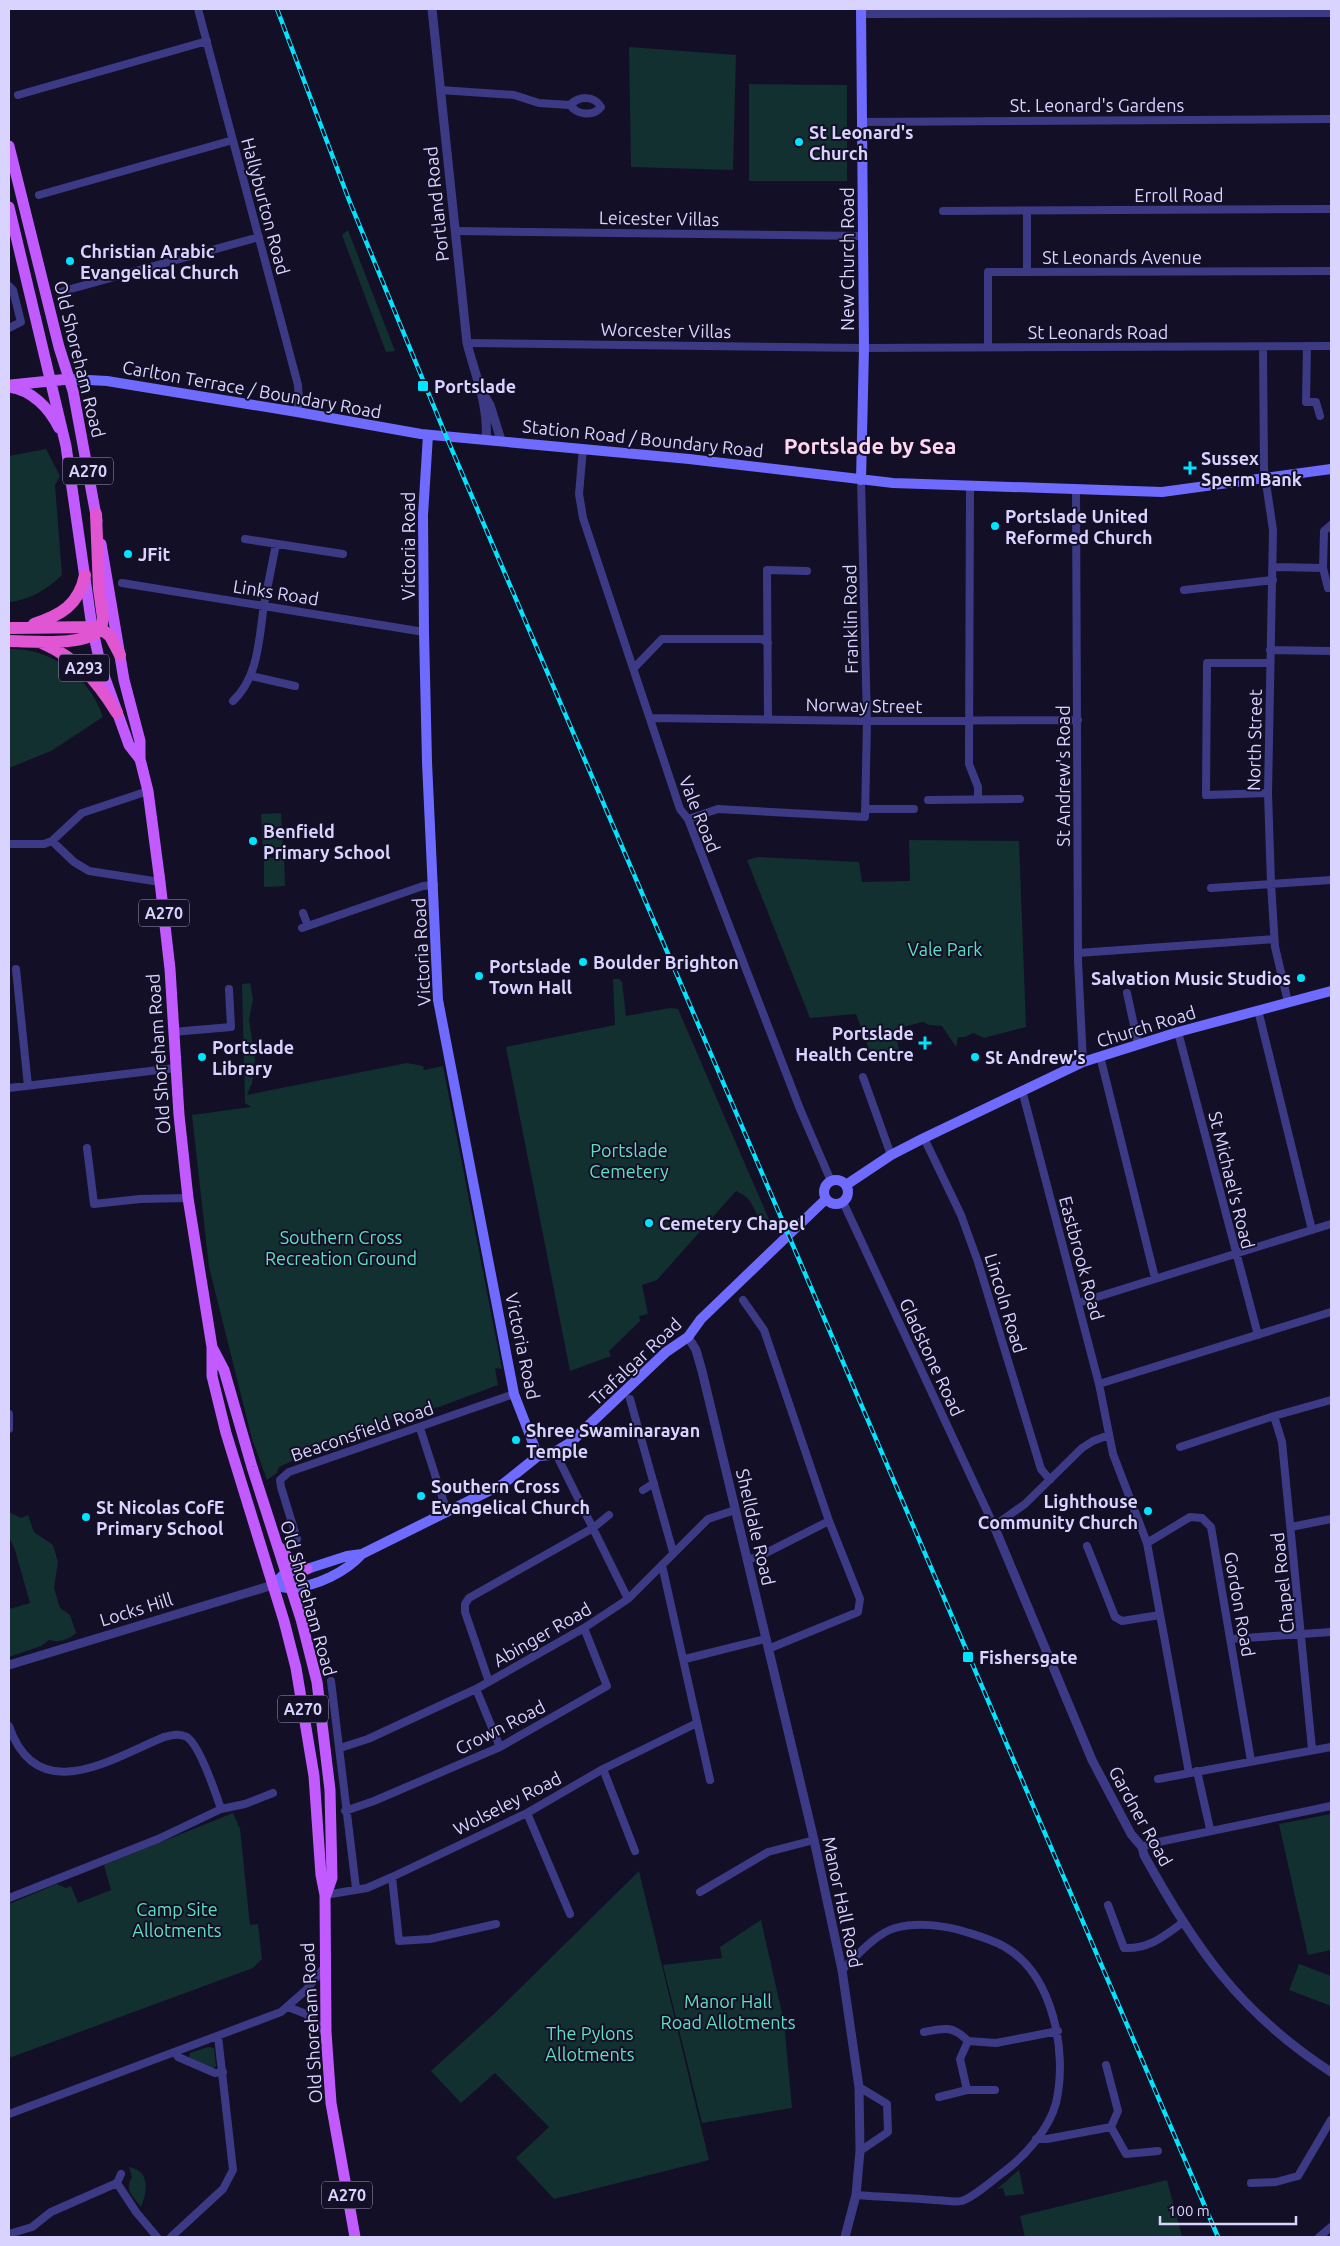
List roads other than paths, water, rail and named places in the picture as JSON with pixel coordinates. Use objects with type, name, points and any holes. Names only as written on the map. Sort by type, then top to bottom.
[{"type":"highway","name":"A293","points":[[9,641],[77,640],[96,630],[104,622],[99,589],[96,514]]},
{"type":"highway","points":[[23,628],[64,611],[76,600],[85,575]]},
{"type":"highway","points":[[9,628],[96,630]]},
{"type":"highway","name":"A293","points":[[96,630],[114,642],[120,655]]},
{"type":"highway","name":"A293","points":[[36,640],[59,651],[81,666],[99,684],[117,713]]},
{"type":"main road","name":"New Church Road","points":[[861,11],[864,348],[862,480]]},
{"type":"main road","name":"Old Shoreham Road","points":[[9,146],[69,379],[96,514],[130,708],[140,741],[140,759],[148,791],[170,969],[175,1068],[188,1198],[212,1347],[212,1376],[226,1432],[273,1584],[296,1668],[314,1776],[321,1876],[326,1895],[324,1968],[331,2103],[355,2237]]},
{"type":"main road","name":"Old Shoreham Road","points":[[9,207],[66,446],[85,575],[103,676],[129,744],[140,759]]},
{"type":"main road","points":[[9,386],[69,379]]},
{"type":"main road","name":"Carlton Terrace / Boundary Road","points":[[69,379],[107,381],[428,435]]},
{"type":"main road","points":[[9,386],[25,391],[44,405],[55,420],[66,446]]},
{"type":"main road","name":"Station Road / Boundary Road","points":[[428,435],[584,448],[862,480],[1076,489],[1162,492],[1204,488],[1266,476],[1331,469]]},
{"type":"main road","name":"Victoria Road","points":[[428,435],[422,515],[424,632],[427,762],[440,1016],[514,1394],[538,1456]]},
{"type":"main road","name":"Church Road","points":[[846,1185],[891,1155],[1083,1062],[1178,1032],[1331,991]]},
{"type":"main road","points":[[840,1180],[846,1185],[848,1193],[843,1202],[833,1204],[826,1199],[825,1187],[831,1181],[840,1180]]},
{"type":"main road","name":"Trafalgar Road","points":[[286,1572],[307,1569],[347,1556],[362,1554],[503,1484],[538,1456],[550,1455],[571,1442],[666,1352],[688,1337],[701,1319],[826,1199]]},
{"type":"main road","name":"Old Shoreham Road","points":[[212,1347],[224,1370],[286,1572],[317,1682],[330,1790],[332,1878],[326,1895]]},
{"type":"main road","points":[[276,1542],[291,1561],[307,1569]]},
{"type":"main road","name":"Trafalgar Road","points":[[291,1589],[325,1578],[351,1566],[362,1554]]},
{"type":"main road","points":[[273,1584],[286,1572]]},
{"type":"main road","points":[[273,1584],[291,1589]]},
{"type":"street","name":"Hallyburton Road","points":[[198,9],[298,385],[299,400],[297,412]]},
{"type":"street","name":"Portland Road","points":[[432,9],[467,343],[482,393],[486,421],[486,439]]},
{"type":"street","points":[[861,11],[1269,10],[1331,13]]},
{"type":"street","points":[[18,95],[207,42]]},
{"type":"street","points":[[440,90],[514,95],[539,103],[570,105]]},
{"type":"street","name":"St. Leonard's Gardens","points":[[862,122],[1331,119]]},
{"type":"street","points":[[39,195],[233,140]]},
{"type":"street","name":"Erroll Road","points":[[943,211],[1331,209]]},
{"type":"street","points":[[1027,211],[1027,272]]},
{"type":"street","name":"Leicester Villas","points":[[456,231],[863,236]]},
{"type":"street","points":[[60,292],[259,237]]},
{"type":"street","name":"St Leonards Avenue","points":[[988,347],[988,272],[1331,271]]},
{"type":"street","points":[[9,286],[12,290],[21,322],[9,328]]},
{"type":"street","name":"Worcester Villas","points":[[467,343],[864,348]]},
{"type":"street","points":[[1307,346],[1306,402],[1316,402],[1320,416]]},
{"type":"street","name":"St Leonards Road","points":[[864,348],[1331,346]]},
{"type":"street","name":"North Street","points":[[1263,347],[1264,470],[1273,530],[1274,567],[1270,650],[1268,793],[1271,883],[1274,939],[1288,1002]]},
{"type":"street","name":"Portland Road","points":[[482,393],[490,405],[501,440]]},
{"type":"street","name":"Vale Road","points":[[584,448],[579,494],[583,518],[680,809],[688,819],[800,1109],[831,1181]]},
{"type":"street","name":"Franklin Road","points":[[862,480],[867,721],[865,813]]},
{"type":"street","points":[[970,485],[969,764],[978,787],[978,800]]},
{"type":"street","name":"St Andrew's Road","points":[[1076,489],[1078,953],[1080,1035],[1083,1062]]},
{"type":"street","points":[[1328,588],[1323,568],[1324,531],[1331,525]]},
{"type":"street","points":[[245,539],[343,554]]},
{"type":"street","points":[[233,700],[240,694],[251,676],[276,544]]},
{"type":"street","points":[[1274,567],[1323,568]]},
{"type":"street","points":[[768,719],[767,570],[807,571]]},
{"type":"street","points":[[1184,590],[1273,580]]},
{"type":"street","name":"Links Road","points":[[122,583],[424,632]]},
{"type":"street","points":[[634,668],[662,639],[762,639],[768,643]]},
{"type":"street","points":[[1270,650],[1331,651]]},
{"type":"street","points":[[1268,793],[1206,795],[1208,663],[1270,663]]},
{"type":"street","points":[[251,676],[295,686]]},
{"type":"street","name":"Norway Street","points":[[650,718],[867,721],[1078,720]]},
{"type":"street","points":[[9,844],[44,844],[52,842],[82,813],[148,791]]},
{"type":"street","points":[[928,800],[1020,799]]},
{"type":"street","points":[[688,819],[718,808],[865,813],[914,809]]},
{"type":"street","points":[[52,842],[74,862],[89,871],[160,882]]},
{"type":"street","points":[[1211,888],[1331,880]]},
{"type":"street","points":[[303,913],[305,927],[423,886],[434,885]]},
{"type":"street","points":[[1078,953],[1274,939]]},
{"type":"street","points":[[16,969],[28,1086]]},
{"type":"street","points":[[174,1032],[231,1027],[229,989]]},
{"type":"street","points":[[1127,993],[1138,1044]]},
{"type":"street","points":[[1258,1010],[1312,1230]]},
{"type":"street","name":"St Michael's Road","points":[[1178,1032],[1235,1254],[1258,1335]]},
{"type":"street","points":[[1100,1056],[1155,1278]]},
{"type":"street","points":[[9,1088],[175,1068]]},
{"type":"street","points":[[863,1077],[891,1155]]},
{"type":"street","name":"Eastbrook Road","points":[[1022,1090],[1099,1384],[1119,1472],[1147,1543],[1188,1773]]},
{"type":"street","name":"Lincoln Road","points":[[924,1138],[961,1215],[1041,1469],[1050,1480]]},
{"type":"street","points":[[87,1148],[94,1204],[140,1199],[188,1198]]},
{"type":"street","name":"Gladstone Road","points":[[843,1202],[994,1526]]},
{"type":"street","points":[[1078,1303],[1331,1224]]},
{"type":"street","points":[[743,1300],[764,1330],[829,1521],[860,1599],[858,1612],[768,1649]]},
{"type":"street","points":[[1099,1384],[1331,1312]]},
{"type":"street","name":"Shelldale Road","points":[[688,1337],[696,1350],[702,1371],[787,1726]]},
{"type":"street","name":"Beaconsfield Road","points":[[297,1539],[280,1480],[289,1472],[514,1394]]},
{"type":"street","points":[[630,1399],[673,1552]]},
{"type":"street","points":[[1180,1447],[1274,1416],[1331,1400]]},
{"type":"street","points":[[9,1414],[9,1429]]},
{"type":"street","name":"Chapel Road","points":[[1274,1416],[1282,1442],[1312,1749]]},
{"type":"street","points":[[420,1428],[447,1512]]},
{"type":"street","points":[[994,1526],[1025,1504],[1082,1448],[1093,1441],[1110,1435]]},
{"type":"street","points":[[559,1460],[628,1599]]},
{"type":"street","points":[[643,1490],[654,1483]]},
{"type":"street","name":"Abinger Road","points":[[340,1748],[368,1739],[476,1689],[584,1628],[628,1599],[708,1519],[735,1510]]},
{"type":"street","points":[[489,1682],[465,1612],[465,1604],[469,1598],[593,1528],[609,1515]]},
{"type":"street","name":"Gordon Road","points":[[1147,1543],[1190,1517],[1202,1518],[1209,1523],[1231,1639],[1250,1761]]},
{"type":"street","points":[[1291,1527],[1331,1519]]},
{"type":"street","points":[[747,1560],[760,1556],[829,1521]]},
{"type":"street","name":"Gardner Road","points":[[994,1526],[1092,1760],[1131,1834],[1142,1847],[1144,1855],[1182,1923],[1210,1963],[1247,2005],[1290,2043],[1331,2072]]},
{"type":"street","points":[[1087,1546],[1115,1617],[1122,1621],[1160,1615]]},
{"type":"street","points":[[662,1565],[685,1660],[710,1780]]},
{"type":"street","name":"Locks Hill","points":[[9,1665],[273,1584]]},
{"type":"street","name":"Crown Road","points":[[345,1811],[374,1801],[500,1747],[607,1686],[584,1628]]},
{"type":"street","points":[[1231,1639],[1331,1632]]},
{"type":"street","points":[[685,1660],[766,1639]]},
{"type":"street","points":[[331,1681],[340,1748],[345,1811],[356,1888]]},
{"type":"street","points":[[476,1689],[500,1747]]},
{"type":"street","name":"Wolseley Road","points":[[326,1895],[356,1888],[367,1888],[392,1877],[526,1812],[603,1768],[697,1723]]},
{"type":"street","points":[[9,1726],[15,1742],[27,1757],[47,1770],[59,1772],[84,1771],[164,1737],[174,1734],[183,1736],[195,1747],[221,1809]]},
{"type":"street","name":"Manor Hall Road","points":[[787,1726],[842,1970],[859,2087],[860,2151],[856,2195],[845,2237]]},
{"type":"street","points":[[1158,1779],[1331,1747]]},
{"type":"street","points":[[603,1768],[635,1851]]},
{"type":"street","points":[[1197,1771],[1210,1829]]},
{"type":"street","points":[[9,1898],[158,1838],[221,1809],[245,1804],[273,1793]]},
{"type":"street","points":[[1142,1847],[1210,1829],[1331,1806]]},
{"type":"street","points":[[526,1812],[570,1914]]},
{"type":"street","points":[[700,1892],[768,1852],[814,1840]]},
{"type":"street","points":[[392,1877],[399,1941],[430,1938],[496,1924]]},
{"type":"street","points":[[1108,1905],[1124,1948],[1151,1945],[1182,1923]]},
{"type":"street","points":[[842,1970],[882,1934],[895,1928],[928,1924],[959,1930],[1005,1947],[1021,1960],[1048,2002],[1058,2031],[1061,2062],[1056,2103],[1049,2119],[1036,2139],[1020,2159],[962,2201],[856,2195]]},
{"type":"street","points":[[9,2114],[288,2008],[324,1968]]},
{"type":"street","points":[[288,2008],[306,2014],[326,2032]]},
{"type":"street","points":[[924,2032],[945,2028],[958,2031],[968,2041],[996,2043],[1058,2031]]},
{"type":"street","points":[[171,2237],[223,2189],[233,2170],[218,2036]]},
{"type":"street","points":[[967,2090],[960,2059],[968,2041]]},
{"type":"street","points":[[176,2052],[178,2057],[215,2073],[223,2072]]},
{"type":"street","points":[[1106,2065],[1118,2111],[1111,2127]]},
{"type":"street","points":[[859,2087],[886,2104],[888,2132],[860,2151]]},
{"type":"street","points":[[939,2097],[967,2090],[995,2090]]},
{"type":"street","points":[[1251,2183],[1276,2182],[1298,2176],[1331,2120]]},
{"type":"street","points":[[1036,2139],[1047,2139],[1111,2127]]},
{"type":"street","points":[[1111,2127],[1126,2154],[1158,2151]]},
{"type":"street","points":[[9,2234],[32,2227],[51,2212],[117,2183],[121,2174]]},
{"type":"street","points":[[117,2183],[136,2212],[157,2237]]},
{"type":"street","points":[[1319,2237],[1330,2231]]},
{"type":"railway","points":[[277,9],[349,200],[446,436],[1218,2237]]},
{"type":"place","name":"St Leonard's Church","points":[[799,142]]},
{"type":"place","name":"Christian Arabic Evangelical Church","points":[[70,261]]},
{"type":"place","name":"Portslade","points":[[423,386]]},
{"type":"place","name":"Sussex Sperm Bank","points":[[1190,468]]},
{"type":"place","name":"Portslade United Reformed Church","points":[[995,526]]},
{"type":"place","name":"JFit","points":[[128,554]]},
{"type":"place","name":"Benfield Primary School","points":[[253,841]]},
{"type":"place","name":"Boulder Brighton","points":[[583,962]]},
{"type":"place","name":"Portslade Town Hall","points":[[479,976]]},
{"type":"place","name":"Salvation Music Studios","points":[[1301,978]]},
{"type":"place","name":"Portslade Health Centre","points":[[925,1043]]},
{"type":"place","name":"Portslade Library","points":[[202,1057]]},
{"type":"place","name":"St Andrew's","points":[[975,1057]]},
{"type":"place","name":"Cemetery Chapel","points":[[649,1223]]},
{"type":"place","name":"Shree Swaminarayan Temple","points":[[516,1440]]},
{"type":"place","name":"Southern Cross Evangelical Church","points":[[421,1496]]},
{"type":"place","name":"Lighthouse Community Church","points":[[1148,1511]]},
{"type":"place","name":"St Nicolas CofE Primary School","points":[[86,1517]]},
{"type":"place","name":"Fishersgate","points":[[968,1657]]},
{"type":"district","name":"Portslade by Sea","points":[[870,445]]},
{"type":"park label","name":"Vale Park","points":[[945,949]]},
{"type":"park label","name":"Portslade Cemetery","points":[[629,1160]]},
{"type":"park label","name":"Southern Cross Recreation Ground","points":[[341,1247]]},
{"type":"park label","name":"Camp Site Allotments","points":[[177,1919]]},
{"type":"park label","name":"Manor Hall Road Allotments","points":[[728,2011]]},
{"type":"park label","name":"The Pylons Allotments","points":[[590,2043]]}]
